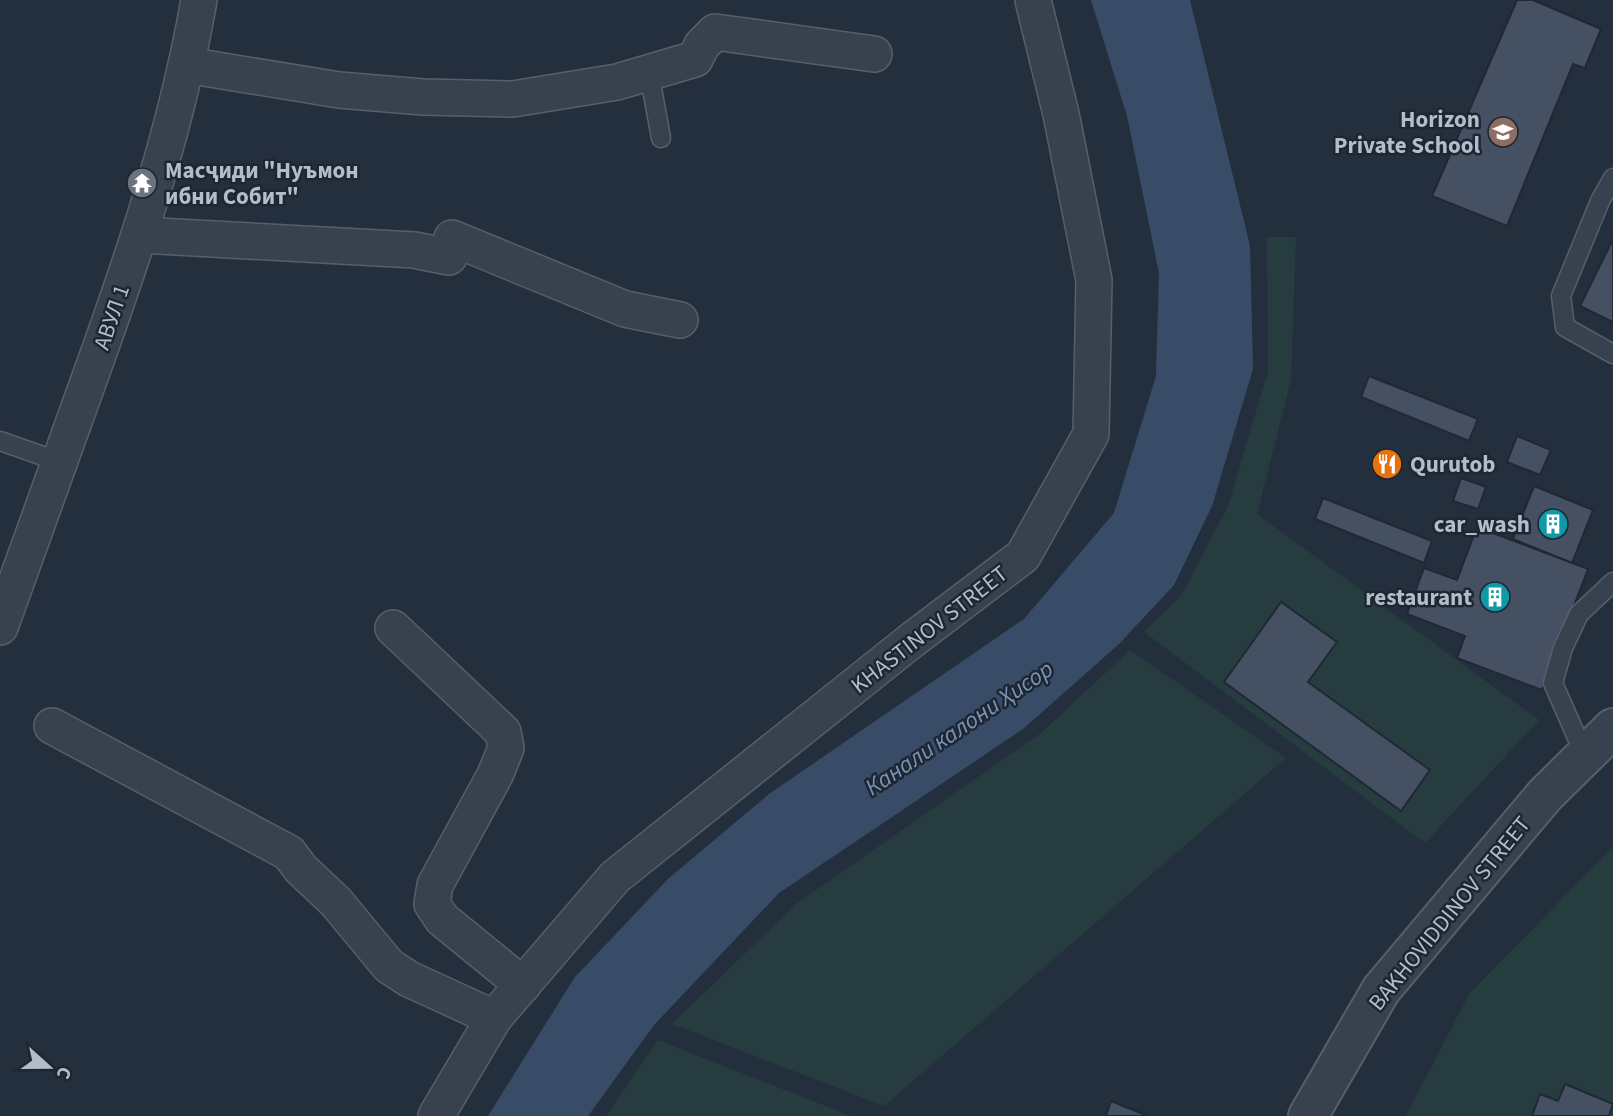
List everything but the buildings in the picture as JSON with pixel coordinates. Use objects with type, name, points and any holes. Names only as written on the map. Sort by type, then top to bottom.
[{"type":"street","name":"АВУЛ 1","points":[[0,627],[140,235],[164,154],[199,0]]},
{"type":"street","name":"KHASTINOV STREET","points":[[436,1116],[494,1018],[615,877],[912,640],[1023,556],[1091,434],[1094,280],[1061,114],[1033,0]]},
{"type":"street","points":[[186,65],[338,90],[423,97],[513,99],[617,82],[695,59],[702,45],[715,32],[874,54]]},
{"type":"street","points":[[140,235],[414,250],[449,257],[453,238],[625,309],[680,320]]},
{"type":"street","points":[[393,628],[503,732],[506,748],[435,884],[432,904],[442,919],[523,985]]},
{"type":"street","points":[[52,726],[289,853],[300,869],[336,902],[389,965],[409,979],[494,1018]]},
{"type":"street","name":"BAKHOVIDDINOV STREET","points":[[1308,1116],[1381,990],[1545,795],[1613,728]]},
{"type":"lane","points":[[649,72],[661,138]]},
{"type":"lane","points":[[1613,178],[1600,201],[1561,296],[1565,327],[1613,354]]},
{"type":"lane","points":[[0,441],[60,462]]},
{"type":"lane","points":[[1585,756],[1553,683],[1563,648],[1579,614],[1613,582]]},
{"type":"green space","points":[[1267,237],[1296,237],[1291,380],[1257,514],[1539,720],[1425,843],[1144,632],[1181,596],[1228,506],[1268,371]]},
{"type":"green space","points":[[1130,650],[1286,758],[884,1106],[672,1024],[796,904],[1041,733]]},
{"type":"green space","points":[[1613,847],[1613,1116],[1406,1116],[1469,994]]},
{"type":"green space","points":[[658,1040],[851,1116],[606,1116]]},
{"type":"water","name":"Канали калони Ҳисор","points":[[1091,0],[1190,0],[1250,246],[1253,369],[1212,506],[1174,585],[1119,644],[1023,729],[779,893],[654,1025],[588,1116],[488,1116],[575,977],[668,879],[769,794],[1024,619],[1114,513],[1156,376],[1159,273],[1127,116]]},
{"type":"place","name":"Horizon Private School","points":[[1503,132]]},
{"type":"place","name":"Масҷиди \"Нуъмон ибни Собит\"","points":[[142,183]]},
{"type":"place","name":"Qurutob","points":[[1387,464]]},
{"type":"place","name":"car_wash","points":[[1553,524]]},
{"type":"place","name":"restaurant","points":[[1495,597]]}]
